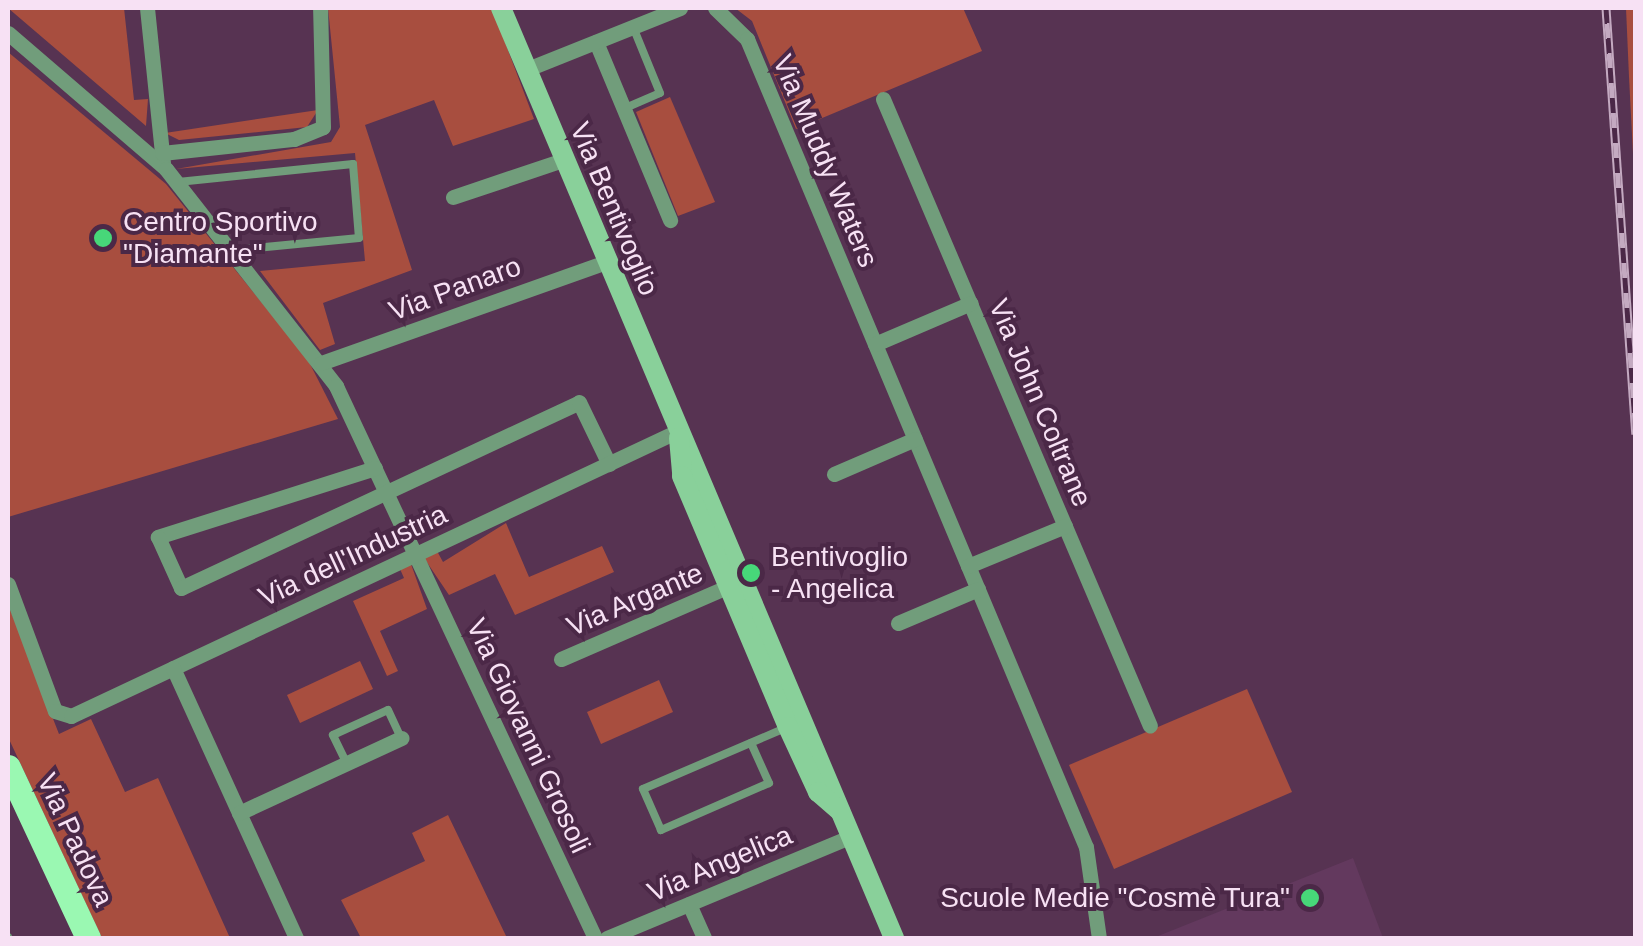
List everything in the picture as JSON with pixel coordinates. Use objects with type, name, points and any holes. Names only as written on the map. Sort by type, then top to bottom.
[{"type":"main road","name":"Via Padova","points":[[8,767],[88,938]]},
{"type":"street","points":[[147,8],[162,159],[294,139],[324,126],[320,8]]},
{"type":"street","name":"Via Bentivoglio","points":[[501,8],[799,708],[798,728]]},
{"type":"street","points":[[525,70],[680,8]]},
{"type":"street","name":"Via Muddy Waters","points":[[716,8],[747,38],[1095,869],[1099,938]]},
{"type":"street","name":"Via Giovanni Grosoli","points":[[8,33],[162,159],[321,364],[375,468],[595,938]]},
{"type":"street","points":[[596,42],[670,220]]},
{"type":"street","name":"Via John Coltrane","points":[[883,99],[1150,726]]},
{"type":"street","points":[[452,197],[563,160]]},
{"type":"street","name":"Via Panaro","points":[[321,364],[606,262]]},
{"type":"street","points":[[875,344],[971,304]]},
{"type":"street","points":[[375,468],[158,537],[181,588],[580,402],[609,464]]},
{"type":"street","name":"Via Bentivoglio","points":[[678,431],[682,476],[728,586],[798,728],[818,792],[842,812],[894,938]]},
{"type":"street","name":"Via dell'Industria","points":[[8,584],[52,706],[72,716],[678,431]]},
{"type":"street","points":[[834,474],[915,439]]},
{"type":"street","points":[[968,566],[1065,526]]},
{"type":"street","name":"Via Argante","points":[[561,659],[728,586]]},
{"type":"street","points":[[898,623],[978,589]]},
{"type":"street","points":[[173,668],[296,938]]},
{"type":"street","points":[[239,813],[400,738]]},
{"type":"street","name":"Via Angelica","points":[[608,938],[852,836]]},
{"type":"street","points":[[689,904],[704,938]]},
{"type":"lane","points":[[623,109],[660,94],[633,27]]},
{"type":"lane","points":[[178,182],[353,164],[359,238],[235,250]]},
{"type":"lane","points":[[346,763],[333,735],[374,716],[388,710],[400,738]]},
{"type":"lane","points":[[751,743],[768,784],[661,830],[643,789],[751,743],[798,728]]},
{"type":"shaded area","points":[[8,8],[124,8],[134,100],[148,99],[146,126]]},
{"type":"shaded area","points":[[328,8],[492,8],[534,119],[453,146],[434,100],[365,125],[412,270],[323,303],[335,344],[320,350],[260,271],[365,261],[355,153],[176,169],[331,142],[340,127]]},
{"type":"shaded area","points":[[735,8],[963,8],[982,51],[796,129],[752,21]]},
{"type":"shaded area","points":[[1626,8],[1635,8],[1635,192],[1629,77]]},
{"type":"shaded area","name":"Centro Sportivo \"Diamante\"","points":[[8,52],[166,184],[308,360],[338,419],[8,517]]},
{"type":"shaded area","points":[[670,97],[715,202],[678,216],[636,112]]},
{"type":"shaded area","points":[[318,110],[307,127],[179,140],[165,133]]},
{"type":"shaded area","points":[[506,523],[529,577],[602,546],[614,572],[515,615],[495,574],[449,595],[424,558],[437,551],[443,562]]},
{"type":"shaded area","points":[[411,564],[427,609],[380,631],[398,671],[387,676],[353,601],[404,578],[400,569]]},
{"type":"shaded area","points":[[8,604],[59,734],[91,719],[125,792],[158,778],[230,938],[102,938],[8,737]]},
{"type":"shaded area","points":[[360,661],[373,689],[300,723],[287,695]]},
{"type":"shaded area","points":[[659,680],[673,712],[601,744],[587,712]]},
{"type":"shaded area","points":[[1247,689],[1292,792],[1114,869],[1069,765]]},
{"type":"shaded area","points":[[448,815],[507,938],[361,938],[341,900],[425,861],[412,833]]},
{"type":"shaded area","name":"Scuole Medie \"Cosmè Tura\"","points":[[1353,858],[1383,938],[1153,938]]},
{"type":"railway","points":[[1606,8],[1636,434]]},
{"type":"place","name":"Centro Sportivo \"Diamante\"","points":[[103,238]]},
{"type":"place","name":"Bentivoglio - Angelica","points":[[751,573]]},
{"type":"place","name":"Scuole Medie \"Cosmè Tura\"","points":[[1310,898]]}]
